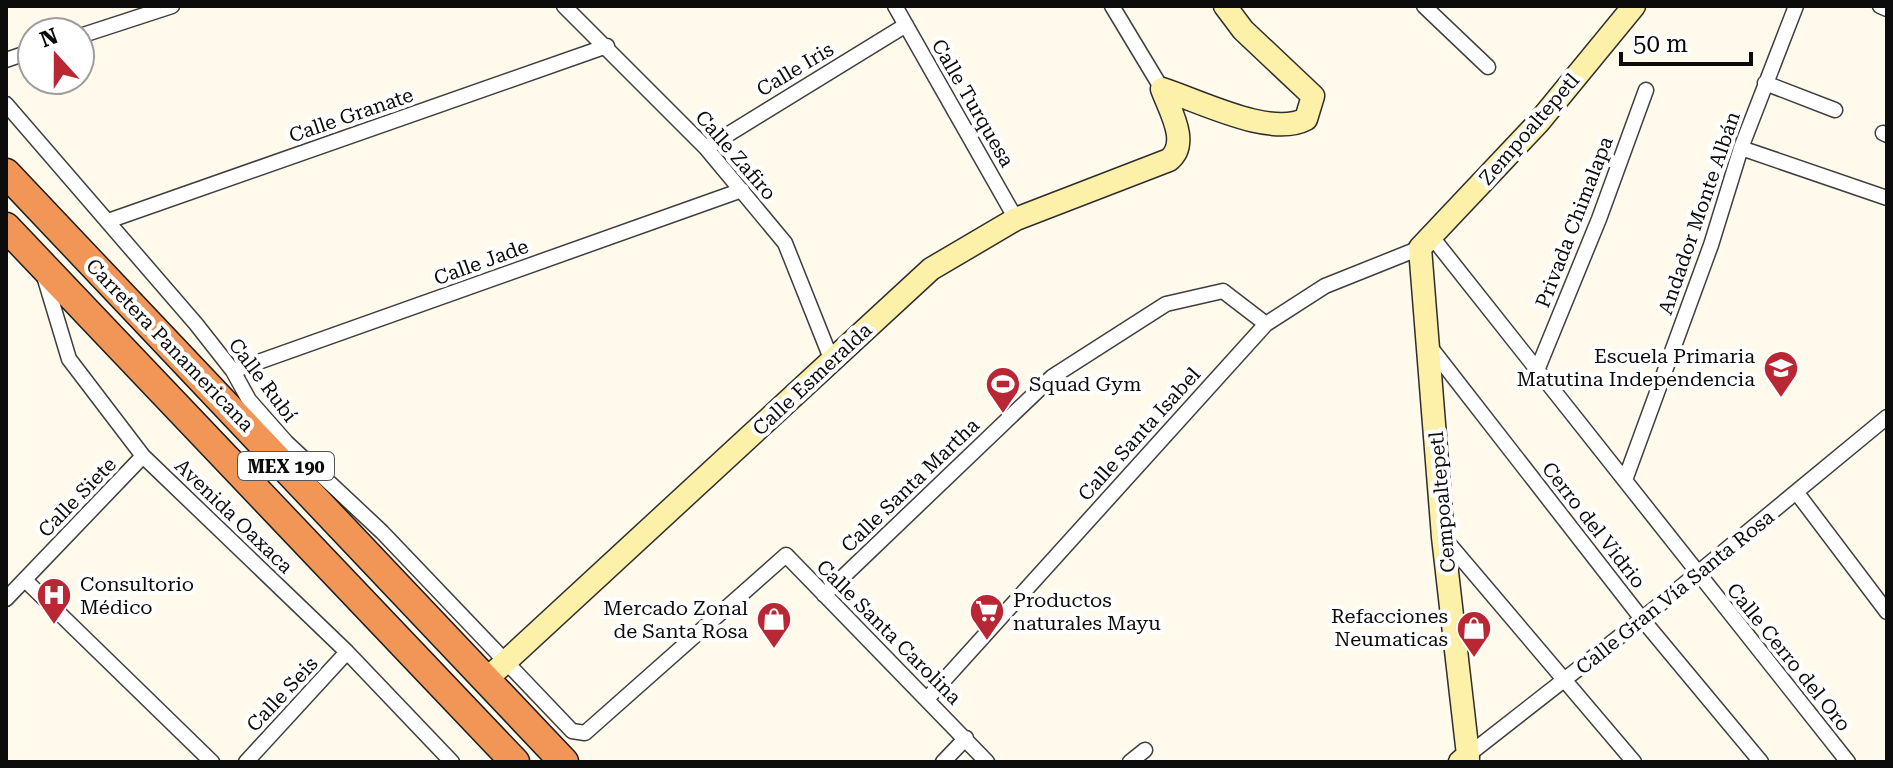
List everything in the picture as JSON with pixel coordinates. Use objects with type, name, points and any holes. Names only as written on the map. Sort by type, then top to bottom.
[{"type":"highway","name":"Carretera Panamericana","points":[[6,173],[182,334],[497,670],[564,762]]},
{"type":"highway","name":"Carretera Panamericana","points":[[6,227],[515,762]]},
{"type":"street","points":[[96,31],[172,6]]},
{"type":"street","name":"Calle Zafiro","points":[[564,6],[706,148],[785,243],[832,361]]},
{"type":"street","name":"Calle Turquesa","points":[[895,6],[1016,219]]},
{"type":"street","points":[[1112,6],[1162,89],[1270,126],[1292,126],[1306,119],[1313,96],[1243,30],[1225,6]]},
{"type":"street","points":[[1424,6],[1488,67]]},
{"type":"street","name":"Zempoaltepetl","points":[[1426,242],[1538,123],[1634,6]]},
{"type":"street","name":"Andador Monte Albán","points":[[1625,480],[1711,245],[1741,148],[1796,6]]},
{"type":"street","points":[[1880,6],[1887,9]]},
{"type":"street","name":"Calle Iris","points":[[706,148],[906,25]]},
{"type":"street","name":"Calle Granate","points":[[108,221],[607,46]]},
{"type":"street","points":[[1765,83],[1835,110]]},
{"type":"street","name":"Calle Esmeralda","points":[[497,670],[931,269],[1016,219],[1169,160],[1181,148],[1162,89]]},
{"type":"street","name":"Privada Chimalapa","points":[[1538,368],[1599,219],[1646,90]]},
{"type":"street","name":"Calle Rubí","points":[[6,104],[108,221],[182,334],[233,371],[249,400],[286,442],[382,532],[497,670],[578,734]]},
{"type":"street","points":[[1741,148],[1887,198]]},
{"type":"street","name":"Calle Jade","points":[[233,371],[742,190]]},
{"type":"street","name":"Calle Santa Isabel","points":[[927,699],[1266,324],[1325,286],[1426,242]]},
{"type":"street","name":"Cempoaltepetl","points":[[1426,242],[1443,537],[1467,760]]},
{"type":"street","name":"Calle Cerro del Oro","points":[[1426,242],[1538,368],[1696,573],[1848,762]]},
{"type":"street","name":"Avenida Oaxaca","points":[[41,265],[69,359],[143,456],[347,652],[452,762]]},
{"type":"street","name":"Calle Santa Martha","points":[[824,595],[1052,377],[1166,304],[1223,291],[1266,324]]},
{"type":"street","name":"Cerro del Vidrio","points":[[1431,348],[1642,619],[1761,762]]},
{"type":"street","name":"Calle Gran Vía Santa Rosa","points":[[1467,760],[1797,493],[1887,416]]},
{"type":"street","name":"Calle Siete","points":[[6,599],[143,456]]},
{"type":"street","points":[[1797,493],[1887,612]]},
{"type":"street","points":[[1443,537],[1634,762]]},
{"type":"street","name":"Calle Santa Carolina","points":[[578,734],[585,733],[786,555],[987,762]]},
{"type":"street","points":[[25,580],[212,762]]},
{"type":"street","name":"Calle Seis","points":[[246,762],[347,652]]},
{"type":"street","points":[[943,762],[966,738]]},
{"type":"street","points":[[1130,762],[1145,750]]},
{"type":"place","name":"Escuela Primaria Matutina Independencia","points":[[1781,399]]},
{"type":"place","name":"Squad Gym","points":[[1003,415]]},
{"type":"place","name":"Consultorio Médico","points":[[54,626]]},
{"type":"place","name":"Productos naturales Mayu","points":[[987,642]]},
{"type":"place","name":"Mercado Zonal de Santa Rosa","points":[[774,650]]},
{"type":"place","name":"Refacciones Neumaticas","points":[[1474,659]]}]
